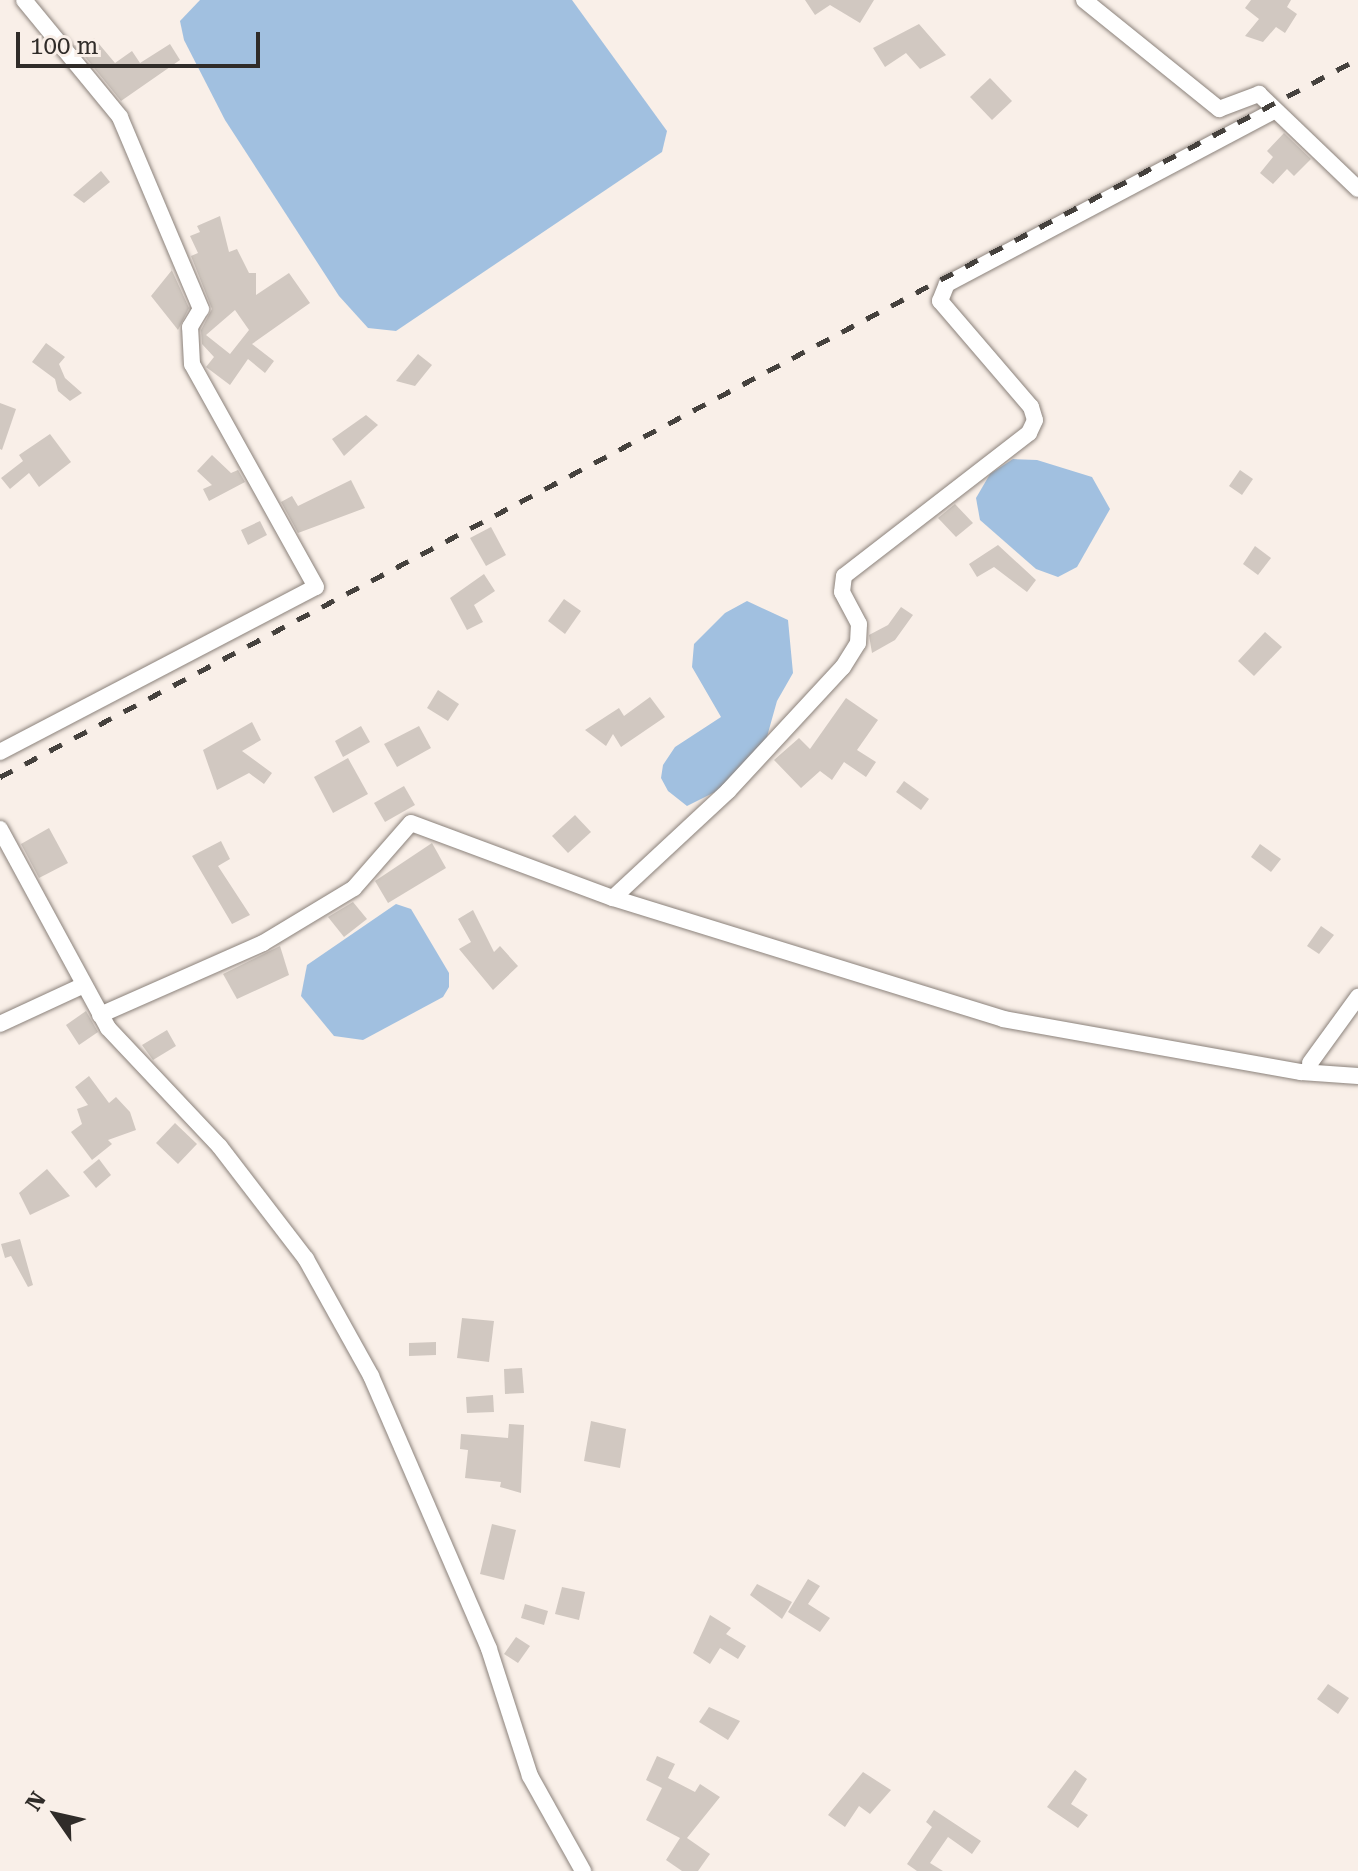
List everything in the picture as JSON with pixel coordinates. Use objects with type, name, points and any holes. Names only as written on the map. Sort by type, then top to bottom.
[{"type":"street","points":[[0,752],[316,587],[192,364],[190,327],[201,309],[120,117],[24,0]]},
{"type":"street","points":[[1084,0],[1219,109],[1253,94],[1275,110],[1358,189]]},
{"type":"street","points":[[613,898],[728,791],[843,667],[858,643],[859,624],[842,592],[844,576],[1029,433],[1035,420],[1031,407],[940,301],[947,284],[1275,110]]},
{"type":"street","points":[[100,1015],[263,943],[341,896],[411,823],[613,898],[1003,1019],[1301,1072],[1358,1076]]},
{"type":"street","points":[[0,829],[100,1015],[220,1147],[306,1259],[371,1376],[489,1649],[530,1776],[583,1871]]},
{"type":"street","points":[[0,1024],[82,986]]},
{"type":"street","points":[[1310,1063],[1358,997]]},
{"type":"water","points":[[200,0],[572,0],[667,131],[662,152],[396,331],[368,328],[339,296],[225,120],[184,40],[180,21]]},
{"type":"water","points":[[1013,459],[1037,460],[1092,477],[1110,509],[1077,567],[1058,577],[1036,569],[980,520],[976,498],[990,474]]},
{"type":"water","points":[[747,601],[788,620],[793,673],[777,701],[763,751],[725,787],[687,806],[668,791],[661,778],[663,765],[675,747],[721,717],[692,667],[694,644],[725,613]]},
{"type":"water","points":[[396,904],[411,909],[449,973],[449,987],[443,997],[363,1040],[334,1036],[301,996],[307,965]]},
{"type":"building","points":[[805,0],[874,0],[860,23],[830,5],[815,15]]},
{"type":"building","points":[[1251,0],[1291,0],[1287,7],[1297,14],[1285,33],[1276,27],[1263,42],[1245,36],[1259,19],[1245,8]]},
{"type":"building","points":[[919,24],[946,55],[920,69],[906,53],[885,67],[873,48]]},
{"type":"building","points":[[94,38],[115,63],[132,51],[140,63],[170,44],[180,60],[121,101],[77,47]]},
{"type":"building","points":[[990,78],[1012,101],[992,120],[970,97]]},
{"type":"building","points":[[1284,133],[1311,159],[1294,176],[1287,169],[1273,184],[1260,173],[1273,157],[1267,151]]},
{"type":"building","points":[[101,171],[110,182],[84,203],[73,195]]},
{"type":"building","points":[[220,216],[229,252],[237,249],[249,273],[256,273],[256,295],[289,273],[310,303],[252,344],[274,361],[265,373],[248,359],[230,385],[206,367],[214,357],[202,344],[201,330],[212,309],[191,256],[198,253],[190,236],[200,232],[197,226]],"holes":[[[235,310],[249,330],[230,354],[206,335]]]},
{"type":"building","points":[[172,270],[189,308],[178,330],[151,296]]},
{"type":"building","points":[[46,343],[65,357],[59,364],[65,378],[82,393],[70,401],[58,391],[55,379],[32,362]]},
{"type":"building","points":[[418,354],[432,365],[415,386],[396,381]]},
{"type":"building","points":[[0,403],[16,409],[2,450],[0,449]]},
{"type":"building","points":[[366,415],[378,425],[344,456],[332,439]]},
{"type":"building","points":[[50,434],[71,462],[39,487],[29,473],[10,489],[1,478],[23,461],[19,455]]},
{"type":"building","points":[[212,455],[231,473],[238,470],[245,482],[209,501],[203,489],[212,485],[197,471]]},
{"type":"building","points":[[1240,470],[1253,479],[1242,495],[1229,486]]},
{"type":"building","points":[[351,480],[365,508],[298,533],[281,502],[292,496],[298,506]]},
{"type":"building","points":[[955,504],[973,523],[956,537],[938,518]]},
{"type":"building","points":[[260,521],[267,535],[248,545],[241,530]]},
{"type":"building","points":[[491,527],[506,555],[486,566],[470,538]]},
{"type":"building","points":[[998,545],[1036,580],[1027,592],[994,567],[977,577],[969,564]]},
{"type":"building","points":[[1255,546],[1271,558],[1258,575],[1243,564]]},
{"type":"building","points":[[484,574],[495,591],[474,605],[483,622],[467,630],[450,598]]},
{"type":"building","points":[[564,599],[581,611],[565,634],[548,621]]},
{"type":"building","points":[[901,607],[913,615],[895,640],[872,653],[869,635],[888,625]]},
{"type":"building","points":[[1265,632],[1282,647],[1254,676],[1238,661]]},
{"type":"building","points":[[438,690],[459,704],[448,721],[427,708]]},
{"type":"building","points":[[650,697],[665,717],[621,747],[613,734],[606,746],[585,730],[619,708],[624,716]]},
{"type":"building","points":[[846,698],[878,720],[857,750],[876,762],[866,777],[844,762],[832,780],[820,771],[801,788],[774,760],[799,738],[810,749]]},
{"type":"building","points":[[252,722],[261,740],[242,751],[272,773],[264,784],[249,773],[217,790],[203,750]]},
{"type":"building","points":[[361,726],[370,742],[343,757],[335,741]]},
{"type":"building","points":[[419,726],[431,748],[397,767],[384,744]]},
{"type":"building","points":[[348,758],[368,794],[333,813],[314,777]]},
{"type":"building","points":[[904,781],[929,799],[921,810],[896,792]]},
{"type":"building","points":[[404,786],[415,805],[385,822],[374,803]]},
{"type":"building","points":[[575,815],[591,832],[568,853],[552,836]]},
{"type":"building","points":[[49,828],[68,863],[39,878],[21,844]]},
{"type":"building","points":[[221,841],[230,859],[218,866],[250,915],[232,924],[192,856]]},
{"type":"building","points":[[432,843],[446,868],[388,903],[375,881]]},
{"type":"building","points":[[1260,844],[1281,859],[1271,872],[1251,857]]},
{"type":"building","points":[[353,902],[367,919],[344,937],[328,917]]},
{"type":"building","points":[[473,910],[494,952],[500,946],[518,966],[493,990],[459,949],[471,942],[458,919]]},
{"type":"building","points":[[1321,926],[1334,935],[1319,954],[1307,946]]},
{"type":"building","points":[[280,946],[289,975],[237,999],[223,974]]},
{"type":"building","points":[[86,1011],[98,1032],[79,1045],[66,1025]]},
{"type":"building","points":[[167,1030],[176,1046],[153,1060],[142,1045]]},
{"type":"building","points":[[89,1076],[109,1103],[116,1097],[130,1112],[136,1130],[108,1140],[112,1144],[92,1160],[71,1132],[82,1124],[77,1109],[88,1105],[75,1087]]},
{"type":"building","points":[[175,1123],[197,1144],[178,1164],[156,1143]]},
{"type":"building","points":[[99,1159],[111,1175],[96,1188],[83,1172]]},
{"type":"building","points":[[47,1169],[70,1196],[30,1215],[19,1193]]},
{"type":"building","points":[[20,1239],[33,1285],[28,1287],[11,1256],[5,1258],[1,1244]]},
{"type":"building","points":[[462,1318],[494,1321],[489,1362],[457,1358]]},
{"type":"building","points":[[436,1342],[436,1355],[409,1356],[409,1343]]},
{"type":"building","points":[[522,1368],[524,1393],[505,1394],[504,1369]]},
{"type":"building","points":[[493,1395],[494,1412],[467,1413],[466,1397]]},
{"type":"building","points":[[591,1421],[626,1429],[620,1468],[584,1461]]},
{"type":"building","points":[[509,1424],[524,1425],[521,1493],[500,1487],[501,1482],[465,1478],[468,1450],[460,1449],[461,1434],[508,1438]]},
{"type":"building","points":[[492,1524],[516,1530],[504,1580],[480,1574]]},
{"type":"building","points":[[808,1579],[820,1586],[808,1604],[830,1618],[820,1632],[788,1612]]},
{"type":"building","points":[[757,1584],[792,1602],[782,1619],[750,1595]]},
{"type":"building","points":[[562,1587],[585,1592],[579,1620],[555,1614]]},
{"type":"building","points":[[525,1604],[548,1611],[544,1625],[521,1618]]},
{"type":"building","points":[[710,1615],[731,1628],[726,1634],[746,1646],[738,1659],[720,1648],[710,1664],[693,1653]]},
{"type":"building","points":[[516,1637],[530,1646],[518,1663],[504,1654]]},
{"type":"building","points":[[1328,1684],[1349,1698],[1338,1714],[1317,1699]]},
{"type":"building","points":[[709,1707],[740,1721],[728,1740],[699,1722]]},
{"type":"building","points":[[657,1756],[675,1764],[668,1778],[695,1792],[700,1784],[720,1797],[687,1838],[710,1854],[698,1871],[682,1871],[666,1860],[680,1838],[646,1820],[662,1788],[646,1780]]},
{"type":"building","points":[[1075,1770],[1087,1779],[1071,1804],[1088,1815],[1078,1828],[1047,1807]]},
{"type":"building","points":[[863,1772],[891,1790],[870,1814],[859,1806],[845,1827],[828,1815]]},
{"type":"building","points":[[934,1810],[981,1841],[972,1854],[948,1837],[930,1863],[943,1871],[917,1871],[907,1864],[932,1827],[926,1822]]},
{"type":"railway","points":[[0,777],[1358,59]]}]
